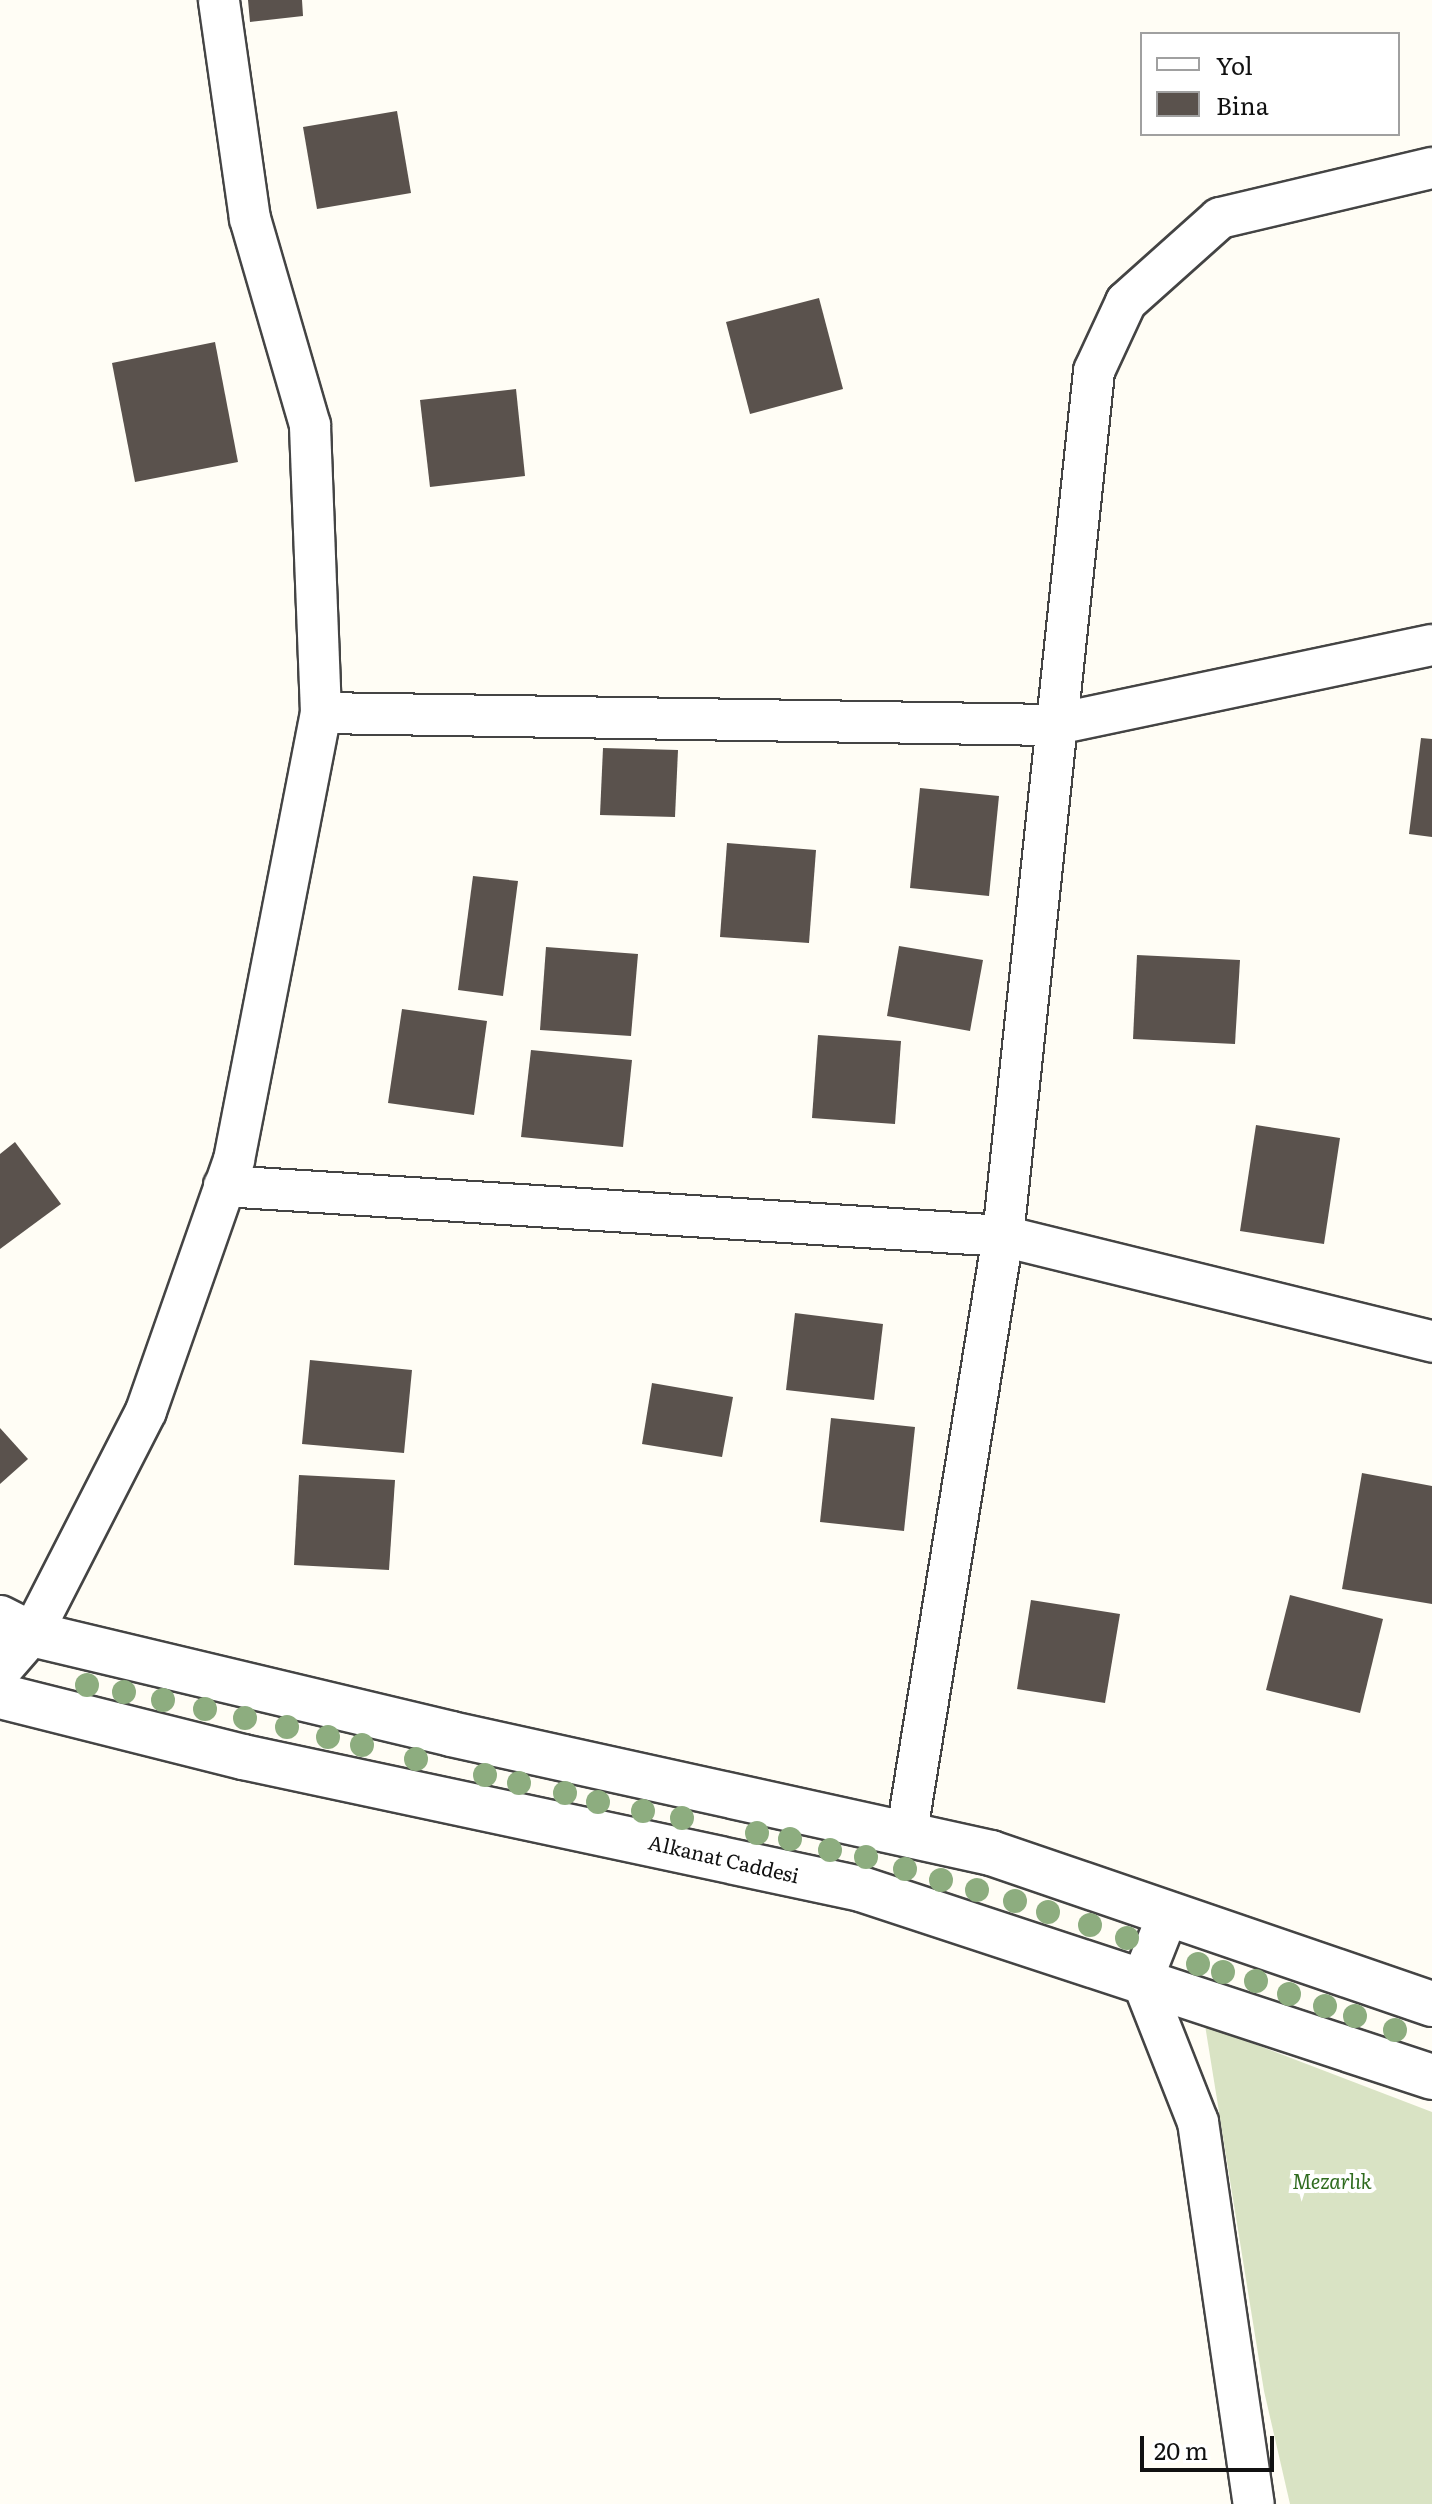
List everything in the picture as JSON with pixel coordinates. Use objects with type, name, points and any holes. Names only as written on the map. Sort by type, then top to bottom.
[{"type":"street","points":[[0,1671],[16,1626],[146,1411],[224,1186],[321,713],[310,425],[250,219],[219,0]]},
{"type":"street","points":[[907,1831],[1003,1236],[1052,725],[1094,371],[1126,302],[1220,218],[1432,168]]},
{"type":"street","points":[[321,713],[1052,725],[1432,645]]},
{"type":"street","points":[[224,1186],[1003,1236],[1432,1341]]},
{"type":"street","points":[[16,1626],[991,1853],[1167,1917],[1432,2004]]},
{"type":"street","name":"Alkanat Caddesi","points":[[0,1696],[243,1757],[861,1889],[1432,2077]]},
{"type":"street","points":[[1167,1917],[1142,1980],[1198,2122],[1254,2504]]},
{"type":"green space","name":"Mezarlık","points":[[1205,2025],[1432,2112],[1432,2504],[1290,2504],[1264,2391]]},
{"type":"building","points":[[248,0],[302,0],[303,16],[250,22]]},
{"type":"building","points":[[397,111],[411,193],[317,209],[303,127]]},
{"type":"building","points":[[819,298],[843,389],[750,414],[726,322]]},
{"type":"building","points":[[215,342],[238,462],[135,482],[112,363]]},
{"type":"building","points":[[516,389],[525,476],[430,487],[420,400]]},
{"type":"building","points":[[1421,738],[1432,739],[1432,837],[1409,834]]},
{"type":"building","points":[[603,748],[678,750],[675,817],[600,815]]},
{"type":"building","points":[[920,788],[999,796],[989,896],[910,888]]},
{"type":"building","points":[[727,843],[816,850],[809,943],[720,937]]},
{"type":"building","points":[[473,876],[518,881],[503,996],[458,990]]},
{"type":"building","points":[[899,946],[983,960],[970,1031],[887,1016]]},
{"type":"building","points":[[546,947],[638,954],[631,1036],[540,1030]]},
{"type":"building","points":[[1137,955],[1240,960],[1235,1044],[1133,1039]]},
{"type":"building","points":[[402,1009],[487,1021],[474,1115],[388,1103]]},
{"type":"building","points":[[818,1035],[901,1041],[895,1124],[812,1118]]},
{"type":"building","points":[[531,1050],[632,1060],[623,1147],[521,1137]]},
{"type":"building","points":[[1256,1125],[1340,1138],[1324,1244],[1240,1231]]},
{"type":"building","points":[[15,1142],[61,1204],[0,1249],[0,1154]]},
{"type":"building","points":[[795,1313],[883,1324],[874,1400],[786,1390]]},
{"type":"building","points":[[310,1360],[412,1370],[404,1453],[302,1444]]},
{"type":"building","points":[[652,1383],[733,1397],[722,1457],[642,1444]]},
{"type":"building","points":[[831,1418],[915,1427],[904,1531],[820,1522]]},
{"type":"building","points":[[0,1428],[28,1459],[0,1484]]},
{"type":"building","points":[[1362,1473],[1432,1486],[1432,1604],[1342,1589]]},
{"type":"building","points":[[299,1475],[395,1480],[389,1570],[294,1565]]},
{"type":"building","points":[[1290,1595],[1383,1619],[1360,1713],[1266,1690]]},
{"type":"building","points":[[1031,1600],[1120,1614],[1105,1703],[1017,1689]]}]
